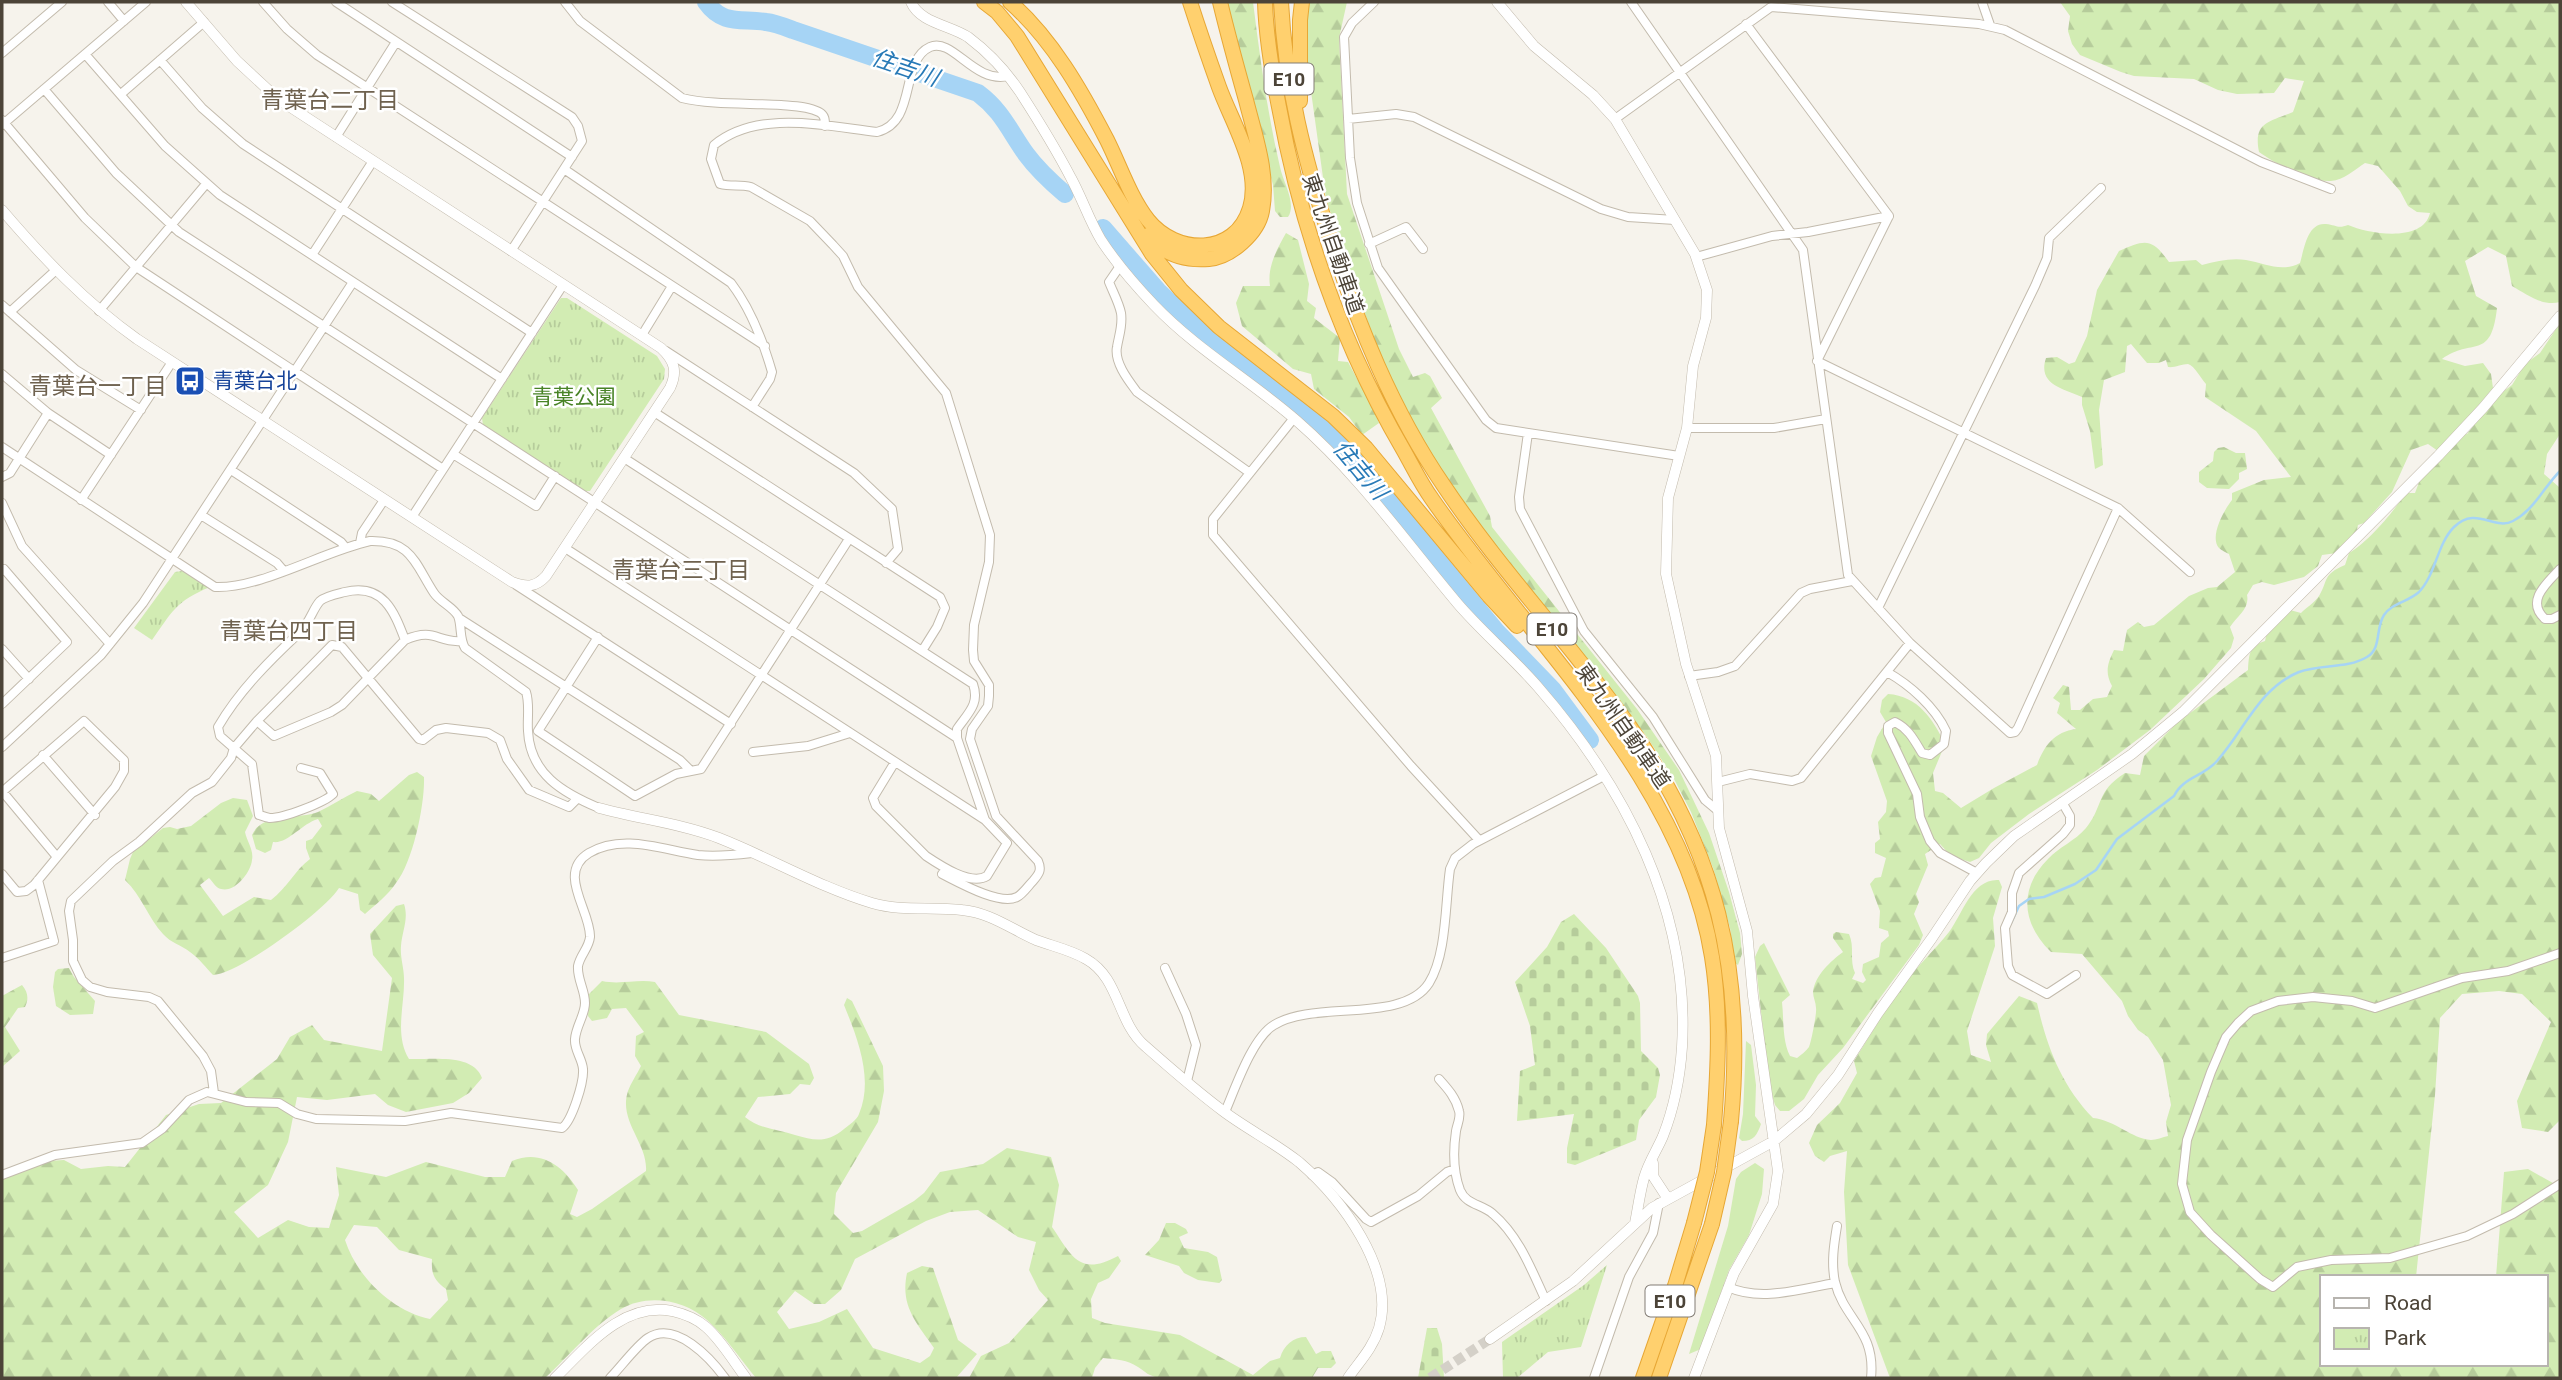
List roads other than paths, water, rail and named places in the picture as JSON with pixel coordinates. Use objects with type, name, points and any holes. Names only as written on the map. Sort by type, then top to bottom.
[{"type":"highway","points":[[984,2],[997,12],[1031,56],[1111,191],[1152,254],[1181,290],[1219,327],[1333,416],[1366,448],[1489,596],[1601,718]]},
{"type":"highway","points":[[1010,2],[1030,19],[1053,48],[1106,139],[1138,206],[1149,221],[1175,242],[1193,246],[1212,244],[1227,238],[1239,228],[1250,208],[1252,190],[1244,152],[1190,2]]},
{"type":"highway","points":[[1111,191],[1156,246],[1174,256],[1193,260],[1215,258],[1233,250],[1248,237],[1262,214],[1264,176],[1220,2]]},
{"type":"highway","name":"東九州自動車道","points":[[1265,2],[1274,82],[1291,167],[1313,242],[1353,353],[1389,425],[1430,496],[1480,566],[1601,718],[1631,760],[1678,849],[1698,901],[1712,956],[1717,1019],[1719,1065],[1714,1125],[1707,1172],[1694,1223],[1643,1378]]},
{"type":"highway","name":"東九州自動車道","points":[[1281,2],[1286,57],[1303,155],[1348,294],[1398,411],[1442,484],[1497,561],[1629,726],[1653,761],[1694,840],[1712,890],[1729,958],[1735,1014],[1736,1069],[1731,1121],[1724,1172],[1712,1224],[1659,1378]]},
{"type":"highway","points":[[1303,2],[1299,61],[1303,155]]},
{"type":"street","points":[[2,53],[62,2]]},
{"type":"street","points":[[108,2],[124,21]]},
{"type":"street","points":[[146,2],[3,123],[85,218],[136,267],[443,469]]},
{"type":"street","points":[[186,2],[259,83],[278,99],[854,473],[892,509],[898,549],[886,563]]},
{"type":"street","points":[[263,2],[301,42],[367,88],[765,346]]},
{"type":"street","points":[[336,2],[572,157]]},
{"type":"street","points":[[392,2],[572,117],[578,126],[582,141],[511,251]]},
{"type":"street","points":[[565,2],[580,21],[682,98],[700,103],[719,101],[799,106],[820,112],[825,126]]},
{"type":"street","points":[[911,2],[919,13],[965,35],[987,53],[1008,76],[1065,167],[1096,232],[1120,266],[1154,304],[1205,352],[1294,418],[1355,478],[1463,609],[1536,685],[1576,734],[1604,776],[1640,839],[1657,877],[1679,972],[1682,1027],[1679,1076],[1670,1117],[1644,1178],[1634,1223]]},
{"type":"street","points":[[1374,2],[1352,23],[1345,37],[1353,188],[1378,268],[1486,420],[1496,428],[1679,456]]},
{"type":"street","points":[[1497,2],[1534,46],[1593,95],[1615,119],[1696,257],[1707,290],[1707,308],[1693,366],[1687,428],[1668,498],[1665,558],[1668,588],[1689,676],[1715,749],[1719,828],[1747,931],[1753,996],[1778,1171],[1775,1196],[1728,1287],[1694,1378]]},
{"type":"street","points":[[1631,2],[1793,234],[1805,258],[1846,568],[1853,581],[1910,643],[2007,732],[2015,732],[2118,508]]},
{"type":"street","points":[[1982,2],[1990,25]]},
{"type":"street","points":[[1615,119],[1767,9],[1776,6],[1990,25],[2005,30],[2261,162],[2331,189]]},
{"type":"street","points":[[121,94],[204,22]]},
{"type":"street","points":[[1746,24],[1889,216]]},
{"type":"street","points":[[336,137],[396,42]]},
{"type":"street","points":[[942,874],[988,894],[1010,898],[1019,896],[1032,883],[1040,866],[996,816],[970,739],[972,729],[988,706],[989,696],[989,685],[974,661],[973,650],[974,625],[989,562],[990,535],[946,393],[858,287],[834,244],[810,221],[751,187],[720,184],[710,159],[713,145],[746,127],[788,122],[877,132],[888,129],[899,118],[915,65],[931,47],[942,47],[953,52],[987,76],[1008,76]]},
{"type":"street","points":[[85,54],[165,146],[206,184],[235,206],[502,379]]},
{"type":"street","points":[[160,60],[202,108],[243,144],[532,333]]},
{"type":"street","points":[[44,89],[116,173],[171,225],[957,738]]},
{"type":"street","points":[[1348,119],[1396,114],[1414,117],[1611,213],[1628,217],[1675,220]]},
{"type":"street","points":[[312,256],[373,161]]},
{"type":"street","points":[[564,169],[731,283],[741,296],[765,346],[772,372],[752,407]]},
{"type":"street","points":[[100,311],[206,184]]},
{"type":"street","points":[[1878,608],[2046,261],[2049,238],[2101,188]]},
{"type":"street","points":[[2,210],[55,271],[100,311],[172,362],[731,724]]},
{"type":"street","points":[[1696,257],[1763,238],[1889,216]]},
{"type":"street","points":[[1817,361],[1889,216]]},
{"type":"street","points":[[1369,244],[1406,227],[1423,249]]},
{"type":"street","points":[[1120,266],[1110,282],[1121,314],[1117,356],[1129,382],[1137,392],[1250,474]]},
{"type":"street","points":[[10,312],[55,271]]},
{"type":"street","points":[[2,747],[80,675],[110,644],[143,603],[353,282]]},
{"type":"street","points":[[412,517],[564,285]]},
{"type":"street","points":[[642,335],[672,286]]},
{"type":"street","points":[[2,305],[76,370],[141,410]]},
{"type":"street","points":[[1490,1339],[1587,1269],[1634,1223],[1664,1201],[1774,1141],[1799,1121],[1826,1093],[1874,1018],[1977,873],[2014,836],[2146,743],[2184,711],[2438,456],[2483,408],[2560,316]]},
{"type":"street","points":[[661,348],[674,364],[674,377],[670,388]]},
{"type":"street","points":[[1817,361],[2118,508],[2190,572]]},
{"type":"street","points":[[81,500],[172,362]]},
{"type":"street","points":[[533,596],[686,364]]},
{"type":"street","points":[[2,374],[48,413],[111,454]]},
{"type":"street","points":[[654,412],[940,597],[945,608],[922,651]]},
{"type":"street","points":[[2,477],[10,473],[48,413]]},
{"type":"street","points":[[1294,418],[1213,519],[1213,535],[1411,766],[1479,840]]},
{"type":"street","points":[[1687,428],[1774,428],[1826,419]]},
{"type":"street","points":[[1528,433],[1518,497],[1520,509],[1584,631],[1653,717],[1705,800],[1717,810]]},
{"type":"street","points":[[2,447],[215,587],[236,584],[283,570],[360,543],[395,543],[418,563],[438,597],[458,618],[680,760],[691,771]]},
{"type":"street","points":[[453,454],[536,506],[555,477]]},
{"type":"street","points":[[624,458],[973,684],[977,695],[975,704],[957,729],[957,738],[985,820]]},
{"type":"street","points":[[231,470],[341,542],[346,548]]},
{"type":"street","points":[[360,543],[362,533],[384,499]]},
{"type":"street","points":[[2,503],[22,546],[110,644]]},
{"type":"street","points":[[201,515],[283,570]]},
{"type":"street","points":[[598,638],[538,731],[635,796],[676,774],[701,769],[849,539]]},
{"type":"street","points":[[565,548],[985,820],[1007,843],[987,876],[973,879],[935,862],[873,801],[895,762]]},
{"type":"street","points":[[2,571],[4,569],[67,642],[2,704]]},
{"type":"street","points":[[2560,569],[2540,591],[2536,604],[2538,613],[2544,619],[2560,615]]},
{"type":"street","points":[[512,582],[528,586],[539,583],[546,576]]},
{"type":"street","points":[[1689,676],[1718,672],[1735,666],[1801,593],[1853,581]]},
{"type":"street","points":[[301,768],[320,773],[333,794],[305,809],[269,818],[259,815],[252,764],[220,736],[218,727],[246,687],[310,621],[321,601],[358,590],[378,595],[391,608],[404,640]]},
{"type":"street","points":[[458,618],[461,641],[468,652],[526,692],[528,734],[534,760],[550,780],[577,799],[599,808],[686,827],[875,904],[916,910],[956,909],[999,919],[1031,937],[1084,958],[1101,970],[1110,983],[1134,1035],[1225,1112],[1283,1150],[1312,1175],[1357,1231],[1374,1264],[1380,1285],[1382,1309],[1377,1334],[1348,1378]]},
{"type":"street","points":[[257,721],[274,736],[331,712],[342,705],[404,640],[428,634],[449,641],[461,641]]},
{"type":"street","points":[[1718,782],[1750,774],[1792,781],[1801,778],[1910,643]]},
{"type":"street","points":[[214,1093],[211,1070],[203,1056],[158,1001],[149,997],[107,992],[90,987],[82,980],[73,961],[69,911],[71,901],[192,793],[212,782],[231,758],[234,748],[257,721],[332,645],[342,647],[369,676],[419,739],[423,740],[436,730],[446,728],[488,733],[500,740],[508,759],[529,790],[569,807],[577,799]]},
{"type":"street","points":[[2,649],[29,679]]},
{"type":"street","points":[[1887,673],[1900,680],[1918,696],[1946,731],[1944,744],[1930,755],[1922,753],[1910,732],[1900,724],[1895,722],[1888,726],[1888,733],[1917,794],[1923,827],[1940,853],[1977,873]]},
{"type":"street","points":[[2,874],[18,892],[26,891],[38,880],[57,858],[94,815],[120,779],[125,767],[124,760],[84,721],[2,792],[57,858]]},
{"type":"street","points":[[753,752],[808,746],[850,733]]},
{"type":"street","points":[[43,755],[94,815]]},
{"type":"street","points":[[1225,1112],[1261,1037],[1274,1025],[1296,1017],[1395,1005],[1411,1000],[1422,991],[1430,982],[1438,963],[1452,865],[1460,853],[1479,840],[1604,776]]},
{"type":"street","points":[[2062,802],[2070,816],[2070,825],[2019,873],[2012,893],[2012,912],[2005,934],[2009,971],[2017,980],[2047,994],[2076,975]]},
{"type":"street","points":[[2,1175],[55,1155],[142,1143],[162,1129],[189,1100],[199,1094],[214,1093],[246,1102],[279,1103],[303,1117],[316,1119],[405,1121],[452,1113],[562,1128],[569,1122],[583,1078],[575,1042],[585,1007],[578,968],[590,934],[576,891],[576,870],[580,862],[589,854],[626,843],[697,855],[755,853]]},
{"type":"street","points":[[2,958],[54,942],[38,880]]},
{"type":"street","points":[[2560,953],[2508,971],[2462,978],[2375,1008],[2352,1001],[2313,997],[2278,1001],[2251,1011],[2226,1037],[2211,1072],[2187,1140],[2182,1184],[2190,1212],[2211,1235],[2260,1279],[2273,1287],[2297,1267],[2330,1260],[2390,1258],[2467,1236],[2513,1214],[2560,1184]]},
{"type":"street","points":[[1165,968],[1186,1014],[1196,1045],[1187,1081]]},
{"type":"street","points":[[1439,1079],[1450,1091],[1460,1113],[1455,1169],[1464,1197],[1491,1212],[1518,1246],[1546,1301]]},
{"type":"street","points":[[1594,1378],[1629,1276],[1653,1233],[1664,1201],[1652,1170],[1657,1149]]},
{"type":"street","points":[[1312,1175],[1318,1172],[1327,1177],[1371,1222],[1423,1192],[1447,1172],[1455,1169]]},
{"type":"street","points":[[1837,1226],[1832,1262],[1835,1283],[1867,1341],[1872,1358],[1871,1378]]},
{"type":"street","points":[[1728,1287],[1740,1293],[1759,1295],[1835,1283]]},
{"type":"street","points":[[555,1378],[615,1323],[635,1313],[656,1310],[683,1314],[703,1325],[746,1378]]},
{"type":"street","points":[[610,1378],[646,1339],[667,1334],[698,1348],[726,1378]]},
{"type":"waterway","name":"住吉川","points":[[706,2],[712,10],[726,18],[776,24],[978,93],[999,114],[1035,165],[1065,194]]},
{"type":"waterway","name":"住吉川","points":[[1103,228],[1158,291],[1198,329],[1332,437],[1365,472],[1496,631],[1553,690],[1590,740]]},
{"type":"waterway","points":[[2011,923],[2019,906],[2029,899],[2044,897],[2075,884],[2096,870],[2117,839],[2217,761],[2253,711],[2273,688],[2285,679],[2307,670],[2359,661],[2372,653],[2384,615],[2419,592],[2425,585],[2444,542],[2454,527],[2470,518],[2499,523],[2513,521],[2533,505],[2560,471]]},
{"type":"tunnel","points":[[1430,1378],[1490,1339]]},
{"type":"place","name":"青葉台北","points":[[190,381]]},
{"type":"district","name":"青葉台二丁目","points":[[330,100]]},
{"type":"district","name":"青葉台一丁目","points":[[98,386]]},
{"type":"district","name":"青葉台三丁目","points":[[681,570]]},
{"type":"district","name":"青葉台四丁目","points":[[289,631]]},
{"type":"park label","name":"青葉公園","points":[[574,397]]}]
